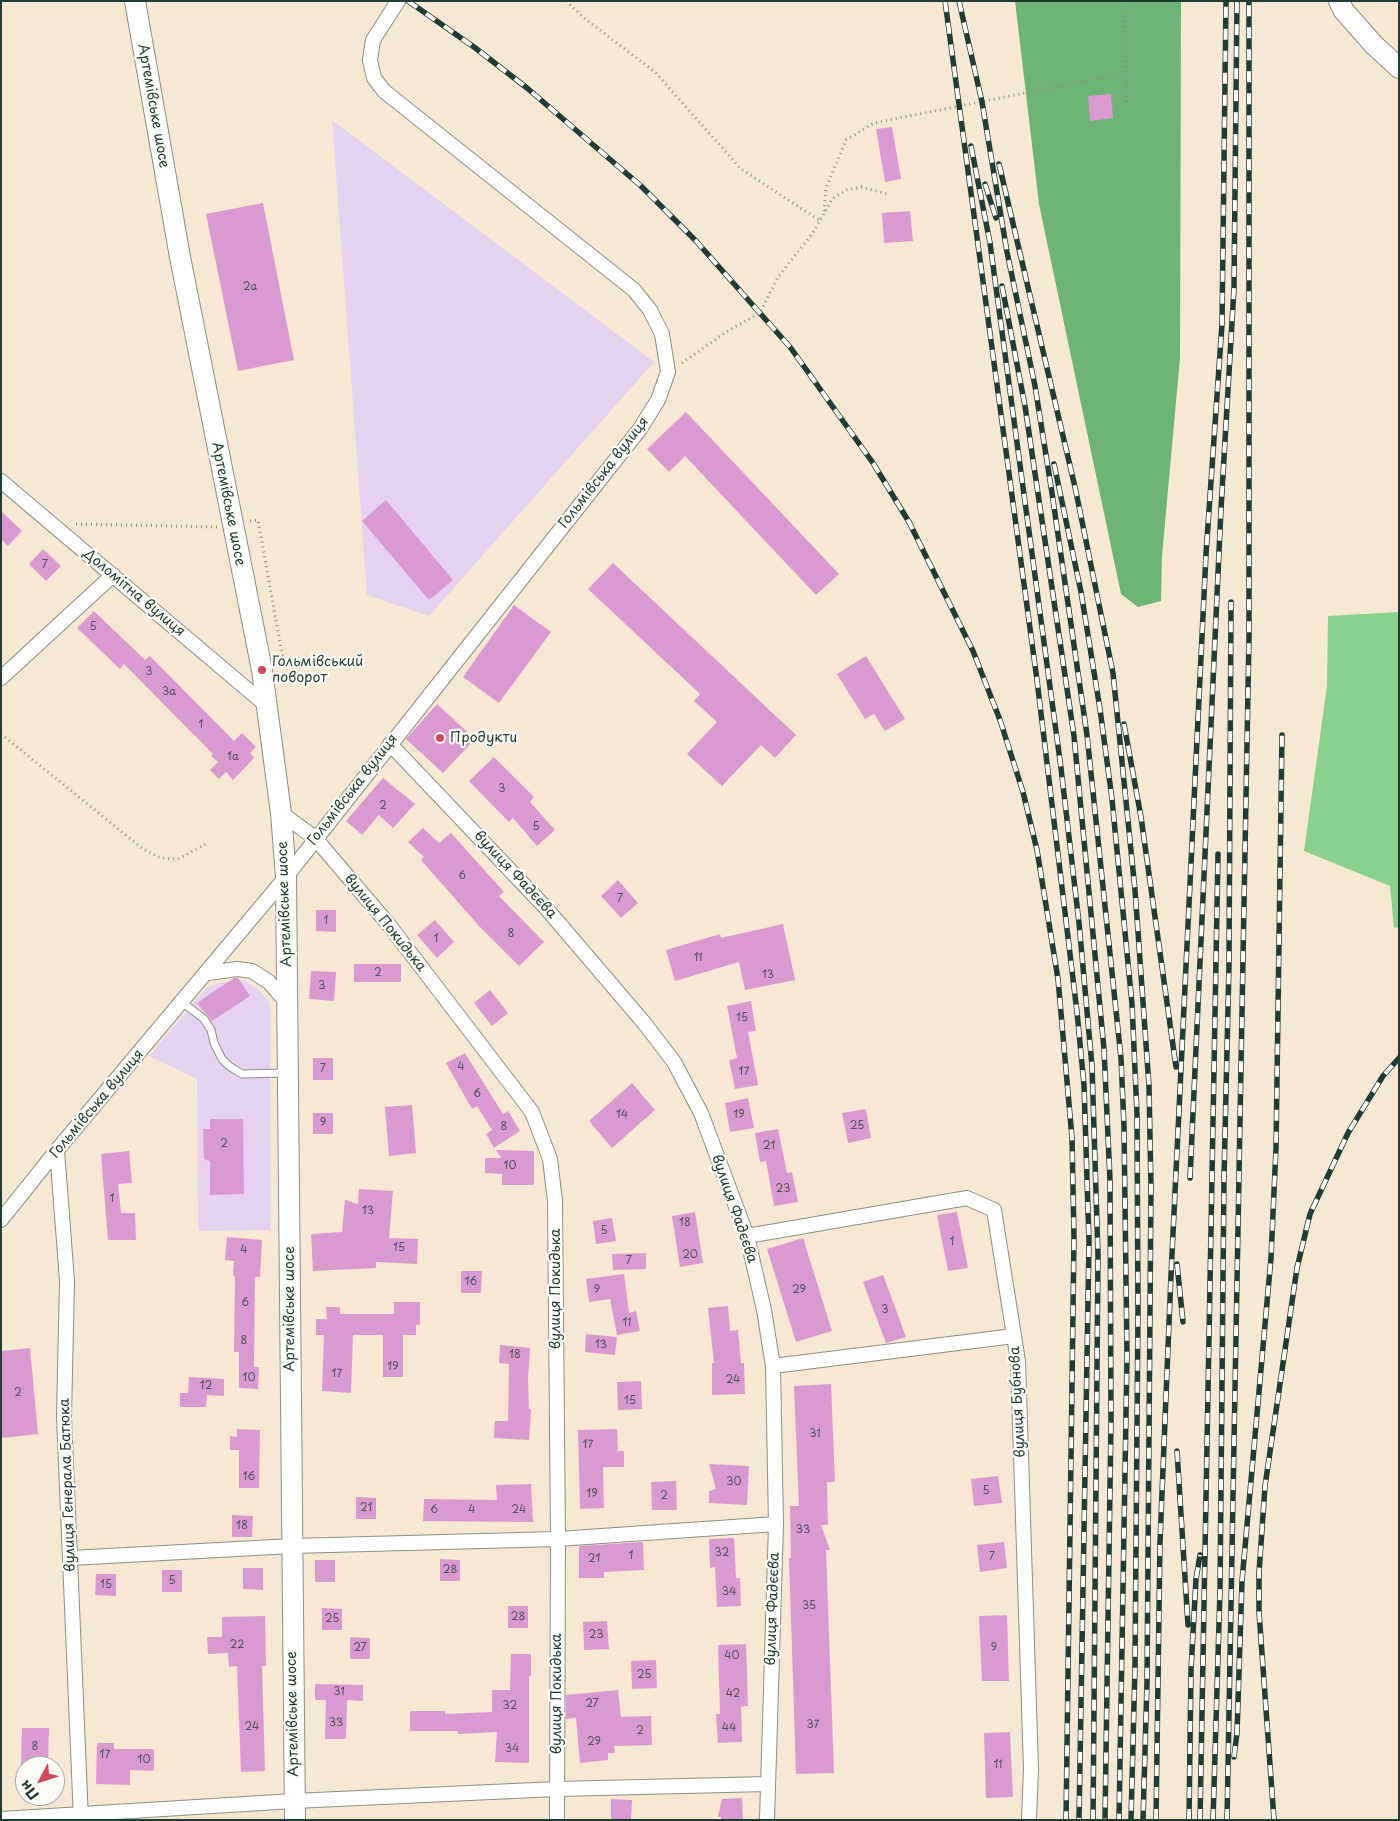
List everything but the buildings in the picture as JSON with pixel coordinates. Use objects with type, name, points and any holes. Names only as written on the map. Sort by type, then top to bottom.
[{"type":"main road","name":"Артемівське шосе","points":[[135,1],[182,266],[262,670],[281,813],[286,877],[295,1810]]},
{"type":"main road","points":[[1339,1],[1344,11],[1374,46],[1399,68]]},
{"type":"street","points":[[398,1],[373,40],[370,60],[374,78],[384,91],[634,290],[650,310],[662,334],[668,372]]},
{"type":"street","name":"Гольмівська вулиця","points":[[1,1220],[286,877],[640,428],[658,400],[668,372]]},
{"type":"street","name":"Доломітна вулиця","points":[[1,481],[267,706]]},
{"type":"street","points":[[1,678],[113,575]]},
{"type":"street","name":"вулиця Фадєєва","points":[[390,744],[546,908],[645,1024],[674,1062],[701,1113],[747,1236],[764,1310],[773,1366],[776,1524],[767,1820]]},
{"type":"street","name":"вулиця Покидька","points":[[281,813],[315,838],[389,925],[532,1112],[550,1159],[555,1201],[558,1539],[557,1820]]},
{"type":"street","points":[[208,972],[237,968],[252,971],[269,982],[287,1003]]},
{"type":"street","name":"вулиця Генерала Батюка","points":[[58,1150],[67,1281],[64,1417],[80,1817]]},
{"type":"street","name":"вулиця Бубнова","points":[[747,1236],[967,1198],[994,1210],[1018,1370],[1030,1759],[1029,1820]]},
{"type":"street","points":[[773,1366],[1014,1336]]},
{"type":"street","points":[[71,1558],[292,1546],[558,1539],[776,1524]]},
{"type":"street","points":[[1,1819],[295,1810],[557,1789],[768,1784]]},
{"type":"lane","points":[[182,1002],[204,1018],[211,1030],[214,1043],[222,1059],[229,1066],[242,1074],[288,1074]]},
{"type":"path","points":[[566,1],[584,18],[655,72],[741,169],[819,220]]},
{"type":"path","points":[[1124,1],[1127,103]]},
{"type":"path","points":[[824,211],[826,188],[846,140],[874,123],[1126,73]]},
{"type":"path","points":[[668,372],[726,332],[760,313],[778,276],[812,234],[833,198],[847,190],[862,187],[887,194]]},
{"type":"path","points":[[53,524],[131,524],[212,528],[258,520],[284,665],[262,670]]},
{"type":"path","points":[[1,734],[143,849],[161,858],[178,859],[206,844]]},
{"type":"shaded area","points":[[332,120],[654,362],[429,616],[367,595]]},
{"type":"shaded area","points":[[244,980],[259,990],[270,1003],[270,1230],[198,1231],[197,1079],[149,1056],[206,988],[222,982]]},
{"type":"green space","points":[[1015,1],[1181,1],[1180,358],[1162,556],[1161,601],[1138,607],[1121,594],[1039,204]]},
{"type":"green space","points":[[1399,612],[1399,927],[1394,928],[1390,886],[1304,851],[1327,686],[1328,616]]},
{"type":"railway","points":[[408,1],[474,47],[527,88],[641,186],[696,241],[790,347],[873,463],[909,522],[973,651],[1000,720],[1023,792],[1037,850],[1058,979],[1072,1138],[1074,1238],[1066,1820]]},
{"type":"railway","points":[[945,1],[1037,680],[1084,1085],[1089,1242],[1079,1820]]},
{"type":"railway","points":[[959,1],[982,102],[1007,252],[1035,386],[1052,493],[1087,735],[1121,1058],[1124,1127],[1127,1356],[1119,1820]]},
{"type":"railway","points":[[1156,1820],[1160,1542],[1171,1275],[1206,554],[1222,324],[1226,1]]},
{"type":"railway","points":[[1190,1178],[1221,509],[1234,288],[1237,1]]},
{"type":"railway","points":[[1227,1820],[1249,636],[1249,1]]},
{"type":"railway","points":[[971,146],[990,243],[1061,768],[1079,923],[1092,1066],[1098,1255],[1093,1820]]},
{"type":"railway","points":[[999,164],[1075,487],[1113,673],[1135,890],[1149,1086],[1151,1187],[1147,1683],[1143,1820]]},
{"type":"railway","points":[[985,184],[996,218]]},
{"type":"railway","points":[[1002,286],[1025,406],[1074,736],[1104,1049],[1110,1180],[1111,1422],[1105,1820]]},
{"type":"railway","points":[[1054,464],[1081,592],[1100,709],[1112,799],[1132,1004],[1137,1114],[1138,1311],[1135,1667],[1131,1820]]},
{"type":"railway","points":[[1213,1820],[1220,1591],[1224,1178],[1229,965],[1231,602]]},
{"type":"railway","points":[[1124,724],[1141,817],[1176,1067]]},
{"type":"railway","points":[[1234,1757],[1237,1733],[1242,1581],[1271,1258],[1276,1148],[1282,735]]},
{"type":"railway","points":[[1200,1820],[1218,854]]},
{"type":"railway","points":[[1274,1820],[1259,1612],[1259,1573],[1265,1486],[1297,1268],[1310,1214],[1348,1133],[1383,1076],[1399,1058]]},
{"type":"railway","points":[[1177,1264],[1183,1322]]},
{"type":"railway","points":[[1177,1451],[1188,1625]]},
{"type":"railway","points":[[1189,1820],[1191,1670],[1196,1579],[1200,1555]]},
{"type":"place","name":"Гольмівський поворот","points":[[262,670]]},
{"type":"place","name":"Продукти","points":[[440,738]]}]
